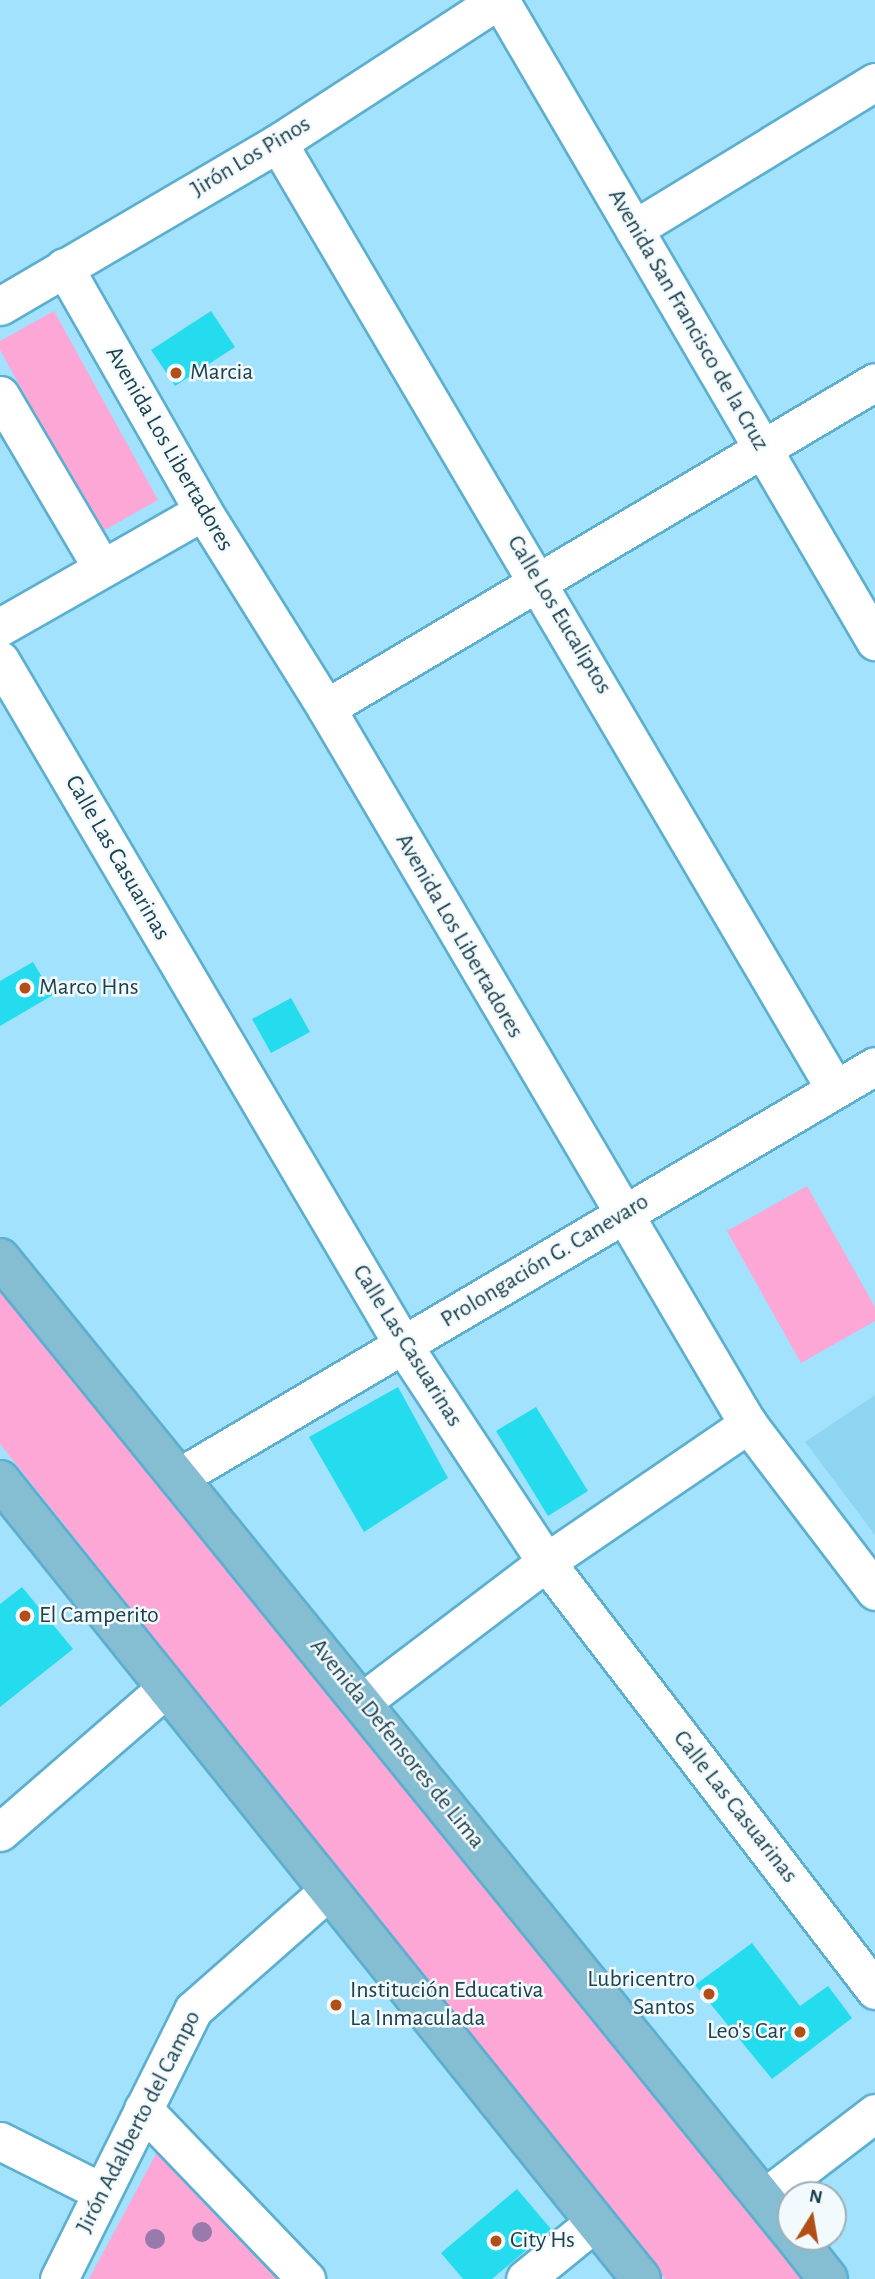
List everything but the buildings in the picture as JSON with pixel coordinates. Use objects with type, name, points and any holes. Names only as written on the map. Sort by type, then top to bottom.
[{"type":"main road","name":"Avenida Defensores de Lima","points":[[0,1258],[363,1701],[777,2214]]},
{"type":"main road","points":[[3,1490],[166,1688],[327,1892],[641,2279]]},
{"type":"main road","points":[[806,2251],[828,2279]]},
{"type":"street","name":"Jirón Los Pinos","points":[[0,306],[278,143],[499,0]]},
{"type":"street","name":"Avenida San Francisco de la Cruz","points":[[499,0],[875,641]]},
{"type":"street","points":[[634,229],[875,82]]},
{"type":"street","name":"Calle Los Eucaliptos","points":[[278,143],[540,583],[835,1089]]},
{"type":"street","name":"Avenida Los Libertadores","points":[[64,267],[203,511],[326,708],[621,1216],[748,1424],[875,1591]]},
{"type":"street","points":[[326,708],[875,382]]},
{"type":"street","points":[[0,395],[102,568]]},
{"type":"street","points":[[0,627],[203,511]]},
{"type":"street","name":"Calle Las Casuarinas","points":[[0,660],[403,1345],[546,1562],[875,1990]]},
{"type":"street","name":"Prolongación G. Canevaro","points":[[179,1477],[875,1066]]},
{"type":"street","points":[[363,1701],[546,1562],[748,1424]]},
{"type":"street","points":[[0,1832],[166,1688]]},
{"type":"street","name":"Jirón Adalberto del Campo","points":[[59,2279],[193,2010],[327,1892]]},
{"type":"street","points":[[143,2109],[306,2279]]},
{"type":"street","points":[[764,2198],[875,2113]]},
{"type":"street","points":[[0,2141],[102,2192]]},
{"type":"street","points":[[526,2279],[595,2222]]},
{"type":"shaded area","points":[[54,311],[158,500],[101,532],[0,350],[0,341]]},
{"type":"shaded area","points":[[807,1186],[875,1307],[875,1321],[801,1363],[727,1231]]},
{"type":"shaded area","points":[[0,1283],[777,2234],[777,2251],[791,2251],[814,2279],[665,2279],[0,1444]]},
{"type":"shaded area","points":[[875,1395],[875,1535],[805,1442]]},
{"type":"shaded area","points":[[158,2150],[281,2279],[89,2279]]},
{"type":"place","name":"Marcia","points":[[176,373]]},
{"type":"place","name":"Marco Hns","points":[[25,988]]},
{"type":"place","name":"El Camperito","points":[[25,1616]]},
{"type":"place","name":"Lubricentro Santos","points":[[709,1994]]},
{"type":"place","name":"Institución Educativa La Inmaculada","points":[[336,2005]]},
{"type":"place","name":"Leo's Car","points":[[800,2032]]},
{"type":"place","name":"City Hs","points":[[496,2241]]}]
